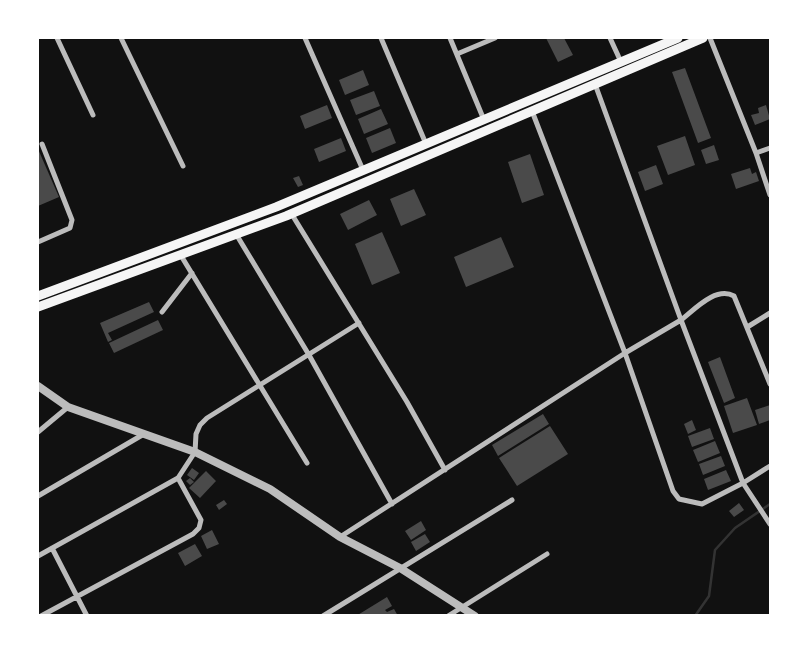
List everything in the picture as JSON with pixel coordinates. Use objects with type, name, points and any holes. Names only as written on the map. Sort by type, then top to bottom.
[{"type":"main road","points":[[38,296],[276,207],[678,38]]},
{"type":"main road","points":[[38,307],[291,213],[703,38]]},
{"type":"street","points":[[57,38],[93,115]]},
{"type":"street","points":[[121,38],[183,166]]},
{"type":"street","points":[[305,38],[363,170]]},
{"type":"street","points":[[381,38],[426,144]]},
{"type":"street","points":[[450,38],[484,120]]},
{"type":"street","points":[[457,54],[496,38]]},
{"type":"street","points":[[610,38],[621,62]]},
{"type":"street","points":[[710,38],[756,153],[770,195]]},
{"type":"street","points":[[595,84],[743,483],[770,524]]},
{"type":"street","points":[[532,111],[625,354],[673,491],[680,499],[702,504],[743,483],[770,466]]},
{"type":"street","points":[[38,242],[70,228],[72,220],[42,144]]},
{"type":"street","points":[[756,153],[770,148]]},
{"type":"street","points":[[291,213],[407,402],[445,470]]},
{"type":"street","points":[[235,234],[308,355],[392,504]]},
{"type":"street","points":[[180,253],[307,463]]},
{"type":"street","points":[[162,312],[192,273]]},
{"type":"street","points":[[340,538],[625,354],[681,320],[705,301],[719,293],[728,292],[734,296],[748,326],[770,384]]},
{"type":"street","points":[[748,326],[770,313]]},
{"type":"street","points":[[38,556],[178,478],[195,452],[196,434],[200,425],[207,418],[359,323]]},
{"type":"street","points":[[38,386],[68,408],[195,452],[270,489],[340,538],[400,568],[475,616]]},
{"type":"street","points":[[38,432],[68,408]]},
{"type":"street","points":[[38,496],[145,434]]},
{"type":"street","points":[[41,616],[193,534],[199,528],[201,520],[178,478]]},
{"type":"street","points":[[324,616],[512,500]]},
{"type":"street","points":[[52,548],[87,616]]},
{"type":"street","points":[[448,616],[547,554]]},
{"type":"building","points":[[546,38],[564,38],[573,55],[558,62]]},
{"type":"building","points":[[685,68],[711,138],[698,143],[672,72]]},
{"type":"building","points":[[363,70],[369,85],[345,95],[339,80]]},
{"type":"building","points":[[374,91],[380,106],[356,115],[350,100]]},
{"type":"building","points":[[327,105],[332,118],[305,129],[300,116]]},
{"type":"building","points":[[766,105],[770,119],[755,125],[751,115],[759,113],[758,108]]},
{"type":"building","points":[[381,109],[388,124],[364,134],[358,119]]},
{"type":"building","points":[[390,128],[396,143],[372,153],[366,138]]},
{"type":"building","points":[[685,136],[695,165],[668,175],[657,146]]},
{"type":"building","points":[[341,138],[346,151],[319,162],[314,149]]},
{"type":"building","points":[[714,145],[719,160],[706,164],[701,150]]},
{"type":"building","points":[[38,149],[59,197],[38,206]]},
{"type":"building","points":[[530,154],[544,195],[522,203],[508,162]]},
{"type":"building","points":[[656,165],[663,184],[645,191],[638,172]]},
{"type":"building","points":[[750,168],[752,174],[756,172],[759,181],[736,189],[731,174]]},
{"type":"building","points":[[299,176],[303,185],[298,187],[293,178]]},
{"type":"building","points":[[414,189],[426,215],[401,226],[390,199]]},
{"type":"building","points":[[369,200],[377,215],[348,230],[340,214]]},
{"type":"building","points":[[382,232],[400,273],[372,285],[355,244]]},
{"type":"building","points":[[501,237],[514,267],[466,287],[454,257]]},
{"type":"building","points":[[149,302],[154,312],[108,333],[112,340],[108,342],[100,323]]},
{"type":"building","points":[[158,320],[163,330],[114,353],[109,343]]},
{"type":"building","points":[[720,357],[735,398],[724,403],[708,362]]},
{"type":"building","points":[[747,398],[757,425],[733,433],[724,406]]},
{"type":"building","points":[[770,405],[770,420],[759,424],[755,410]]},
{"type":"building","points":[[543,414],[549,424],[498,456],[492,445]]},
{"type":"building","points":[[692,420],[696,430],[688,434],[684,424]]},
{"type":"building","points":[[550,426],[568,454],[517,486],[499,458]]},
{"type":"building","points":[[710,428],[714,439],[692,447],[688,436]]},
{"type":"building","points":[[715,441],[720,453],[698,462],[693,450]]},
{"type":"building","points":[[721,456],[725,466],[703,475],[699,464]]},
{"type":"building","points":[[192,468],[199,473],[194,480],[187,475]]},
{"type":"building","points":[[726,470],[731,481],[708,490],[704,479]]},
{"type":"building","points":[[206,471],[216,481],[200,498],[189,488]]},
{"type":"building","points":[[190,478],[194,482],[190,485],[186,481]]},
{"type":"building","points":[[224,500],[227,504],[219,510],[216,505]]},
{"type":"building","points":[[739,503],[744,510],[734,517],[729,511]]},
{"type":"building","points":[[421,521],[426,530],[411,540],[405,531]]},
{"type":"building","points":[[212,530],[219,544],[207,549],[201,536]]},
{"type":"building","points":[[425,534],[430,542],[416,551],[411,542]]},
{"type":"building","points":[[195,544],[202,556],[185,566],[178,553]]},
{"type":"building","points":[[387,597],[392,606],[385,610],[387,612],[394,609],[398,616],[356,616]]},
{"type":"waterway","points":[[695,616],[709,596],[715,550],[735,528],[770,504]]}]
